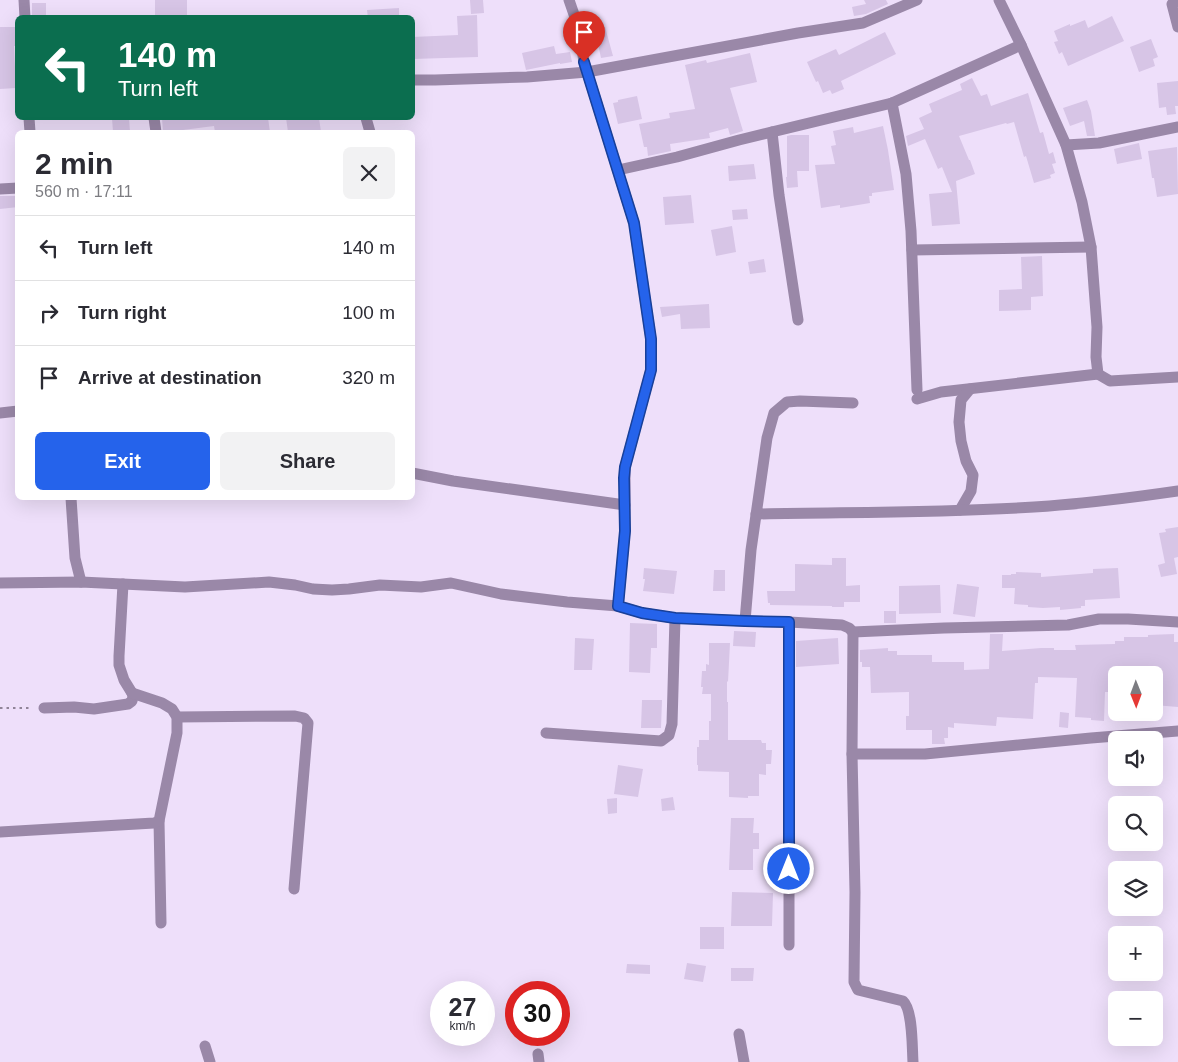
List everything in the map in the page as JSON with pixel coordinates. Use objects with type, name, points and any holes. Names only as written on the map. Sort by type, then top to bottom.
[{"type":"street","points":[[24,0],[25,15]]},
{"type":"street","points":[[569,0],[579,29],[587,72],[634,223],[651,339],[651,370],[625,467],[625,531],[618,606]]},
{"type":"street","points":[[415,80],[526,77],[587,72],[863,22],[916,0]]},
{"type":"street","points":[[999,0],[1066,145],[1082,202],[1091,247],[1097,327],[1096,357],[1098,374]]},
{"type":"street","points":[[1178,2],[1172,4],[1178,27]]},
{"type":"street","points":[[618,170],[892,103],[1021,45]]},
{"type":"street","points":[[892,103],[906,174],[912,250],[917,394],[1098,374],[1110,381],[1178,377]]},
{"type":"street","points":[[1066,145],[1098,142],[1178,127]]},
{"type":"street","points":[[772,132],[779,195],[798,320]]},
{"type":"street","points":[[0,189],[15,188]]},
{"type":"street","points":[[912,250],[1091,247]]},
{"type":"street","points":[[960,510],[971,491],[973,475],[961,442],[959,422],[961,400],[970,389]]},
{"type":"street","points":[[745,621],[756,514],[767,438],[774,413],[787,402],[800,400],[853,402]]},
{"type":"street","points":[[0,413],[15,412]]},
{"type":"street","points":[[415,475],[625,505]]},
{"type":"street","points":[[756,514],[1034,507],[1127,499],[1178,492]]},
{"type":"street","points":[[71,500],[75,558],[81,582]]},
{"type":"street","points":[[0,583],[81,582],[185,587],[278,583],[332,590],[380,585],[421,587],[451,583],[501,594],[618,606],[642,613],[675,618],[842,625],[853,632],[1068,625],[1099,619],[1178,622]]},
{"type":"street","points":[[44,708],[74,707],[94,709],[128,704],[132,701],[132,692],[124,680],[119,666],[123,584]]},
{"type":"street","points":[[546,734],[661,741],[669,735],[672,724],[675,618]]},
{"type":"street","points":[[789,622],[789,945]]},
{"type":"street","points":[[853,632],[854,982],[858,990],[903,1001],[906,1004],[913,1062]]},
{"type":"street","points":[[132,692],[162,703],[172,709],[177,717],[177,733],[159,821],[161,923]]},
{"type":"street","points":[[177,717],[295,716],[304,718],[308,723],[294,889]]},
{"type":"street","points":[[852,754],[925,754],[1178,731]]},
{"type":"street","points":[[0,832],[154,823],[159,821]]},
{"type":"street","points":[[740,1034],[744,1062]]},
{"type":"street","points":[[205,1046],[210,1062]]},
{"type":"path","points":[[0,708],[44,708]]},
{"type":"building","points":[[155,0],[187,0],[187,15],[155,15]]},
{"type":"building","points":[[470,0],[483,0],[484,13],[471,14]]},
{"type":"building","points":[[864,0],[886,0],[888,4],[866,14],[854,16],[852,7],[866,4]]},
{"type":"building","points":[[32,3],[46,3],[46,15],[32,15]]},
{"type":"building","points":[[399,8],[399,15],[368,15],[367,10]]},
{"type":"building","points":[[477,15],[478,57],[415,59],[415,37],[458,35],[457,16]]},
{"type":"building","points":[[1112,16],[1124,41],[1068,66],[1062,52],[1059,54],[1054,42],[1058,41],[1054,31],[1085,20],[1088,28]]},
{"type":"building","points":[[0,27],[15,27],[15,88],[0,89]]},
{"type":"building","points":[[605,27],[613,56],[601,58],[595,30]]},
{"type":"building","points":[[885,32],[896,54],[841,81],[844,89],[832,94],[830,90],[823,93],[807,62],[836,49],[839,55]]},
{"type":"building","points":[[1151,39],[1158,57],[1153,59],[1155,66],[1139,72],[1130,47]]},
{"type":"building","points":[[554,46],[556,54],[570,52],[572,62],[526,70],[522,53]]},
{"type":"building","points":[[750,53],[757,82],[730,88],[743,131],[730,135],[728,128],[709,133],[710,138],[670,144],[671,151],[648,156],[639,124],[670,118],[669,113],[695,109],[685,65],[706,60],[707,63]]},
{"type":"building","points":[[972,78],[981,96],[987,94],[991,106],[1028,93],[1040,133],[1043,132],[1049,154],[1053,152],[1056,163],[1052,164],[1055,173],[1050,175],[1051,178],[1034,183],[1014,122],[959,136],[975,174],[956,181],[960,224],[932,226],[929,194],[952,192],[942,167],[938,169],[925,139],[908,146],[906,136],[924,129],[919,118],[932,112],[929,104],[962,90],[960,84]]},
{"type":"building","points":[[1178,81],[1178,106],[1175,106],[1176,114],[1167,115],[1166,107],[1159,108],[1157,83]]},
{"type":"building","points":[[637,96],[642,119],[618,124],[613,103]]},
{"type":"building","points":[[1087,100],[1091,111],[1095,136],[1087,136],[1084,121],[1070,126],[1063,108]]},
{"type":"building","points":[[112,120],[129,120],[130,130],[113,130]]},
{"type":"building","points":[[162,120],[268,120],[270,130],[215,130],[214,126],[183,130],[163,130]]},
{"type":"building","points":[[286,120],[319,120],[321,130],[288,130]]},
{"type":"building","points":[[883,126],[894,190],[872,193],[872,196],[869,196],[870,203],[840,208],[840,205],[821,208],[815,165],[835,164],[831,146],[836,145],[833,131],[853,127],[854,133]]},
{"type":"building","points":[[809,135],[809,171],[797,171],[798,187],[787,188],[787,136]]},
{"type":"building","points":[[1139,143],[1142,159],[1117,164],[1114,149]]},
{"type":"building","points":[[1177,147],[1178,194],[1157,197],[1148,151]]},
{"type":"building","points":[[754,164],[756,179],[729,181],[728,166]]},
{"type":"building","points":[[691,195],[694,223],[665,225],[663,197]]},
{"type":"building","points":[[0,196],[15,196],[15,207],[0,209]]},
{"type":"building","points":[[747,209],[748,219],[733,220],[732,210]]},
{"type":"building","points":[[732,226],[736,252],[716,256],[711,230]]},
{"type":"building","points":[[1042,256],[1043,296],[1031,297],[1031,310],[999,311],[999,290],[1022,289],[1021,257]]},
{"type":"building","points":[[764,259],[766,272],[750,274],[748,262]]},
{"type":"building","points":[[709,304],[710,328],[681,329],[680,314],[662,317],[660,307]]},
{"type":"building","points":[[1178,527],[1178,557],[1174,558],[1177,574],[1161,577],[1158,565],[1165,563],[1159,533],[1166,532],[1165,529]]},
{"type":"building","points":[[832,558],[846,558],[846,586],[860,585],[860,602],[844,602],[844,607],[770,605],[768,603],[767,591],[795,591],[795,564],[832,565]]},
{"type":"building","points":[[644,568],[677,571],[674,594],[643,591]]},
{"type":"building","points":[[1118,568],[1120,598],[1085,600],[1085,606],[1081,606],[1081,608],[1060,610],[1060,607],[1043,608],[1014,604],[1015,588],[1002,588],[1002,575],[1016,574],[1016,572],[1041,573],[1041,577],[1093,573],[1093,569]]},
{"type":"building","points":[[714,570],[725,570],[725,591],[713,591]]},
{"type":"building","points":[[957,584],[979,587],[975,617],[953,614]]},
{"type":"building","points":[[940,585],[941,613],[899,614],[899,586]]},
{"type":"building","points":[[884,611],[896,611],[896,623],[884,623]]},
{"type":"building","points":[[630,623],[657,624],[657,648],[651,648],[650,673],[629,672]]},
{"type":"building","points":[[734,631],[756,632],[755,647],[733,646]]},
{"type":"building","points":[[990,634],[1003,634],[1002,651],[1041,648],[1076,650],[1075,645],[1115,644],[1115,641],[1124,641],[1124,637],[1174,634],[1174,642],[1178,642],[1178,707],[1163,706],[1163,666],[1108,666],[1108,692],[1105,692],[1104,721],[1075,717],[1077,678],[1038,677],[1038,683],[1035,683],[1033,719],[997,717],[996,726],[954,723],[954,728],[948,727],[948,738],[944,738],[945,744],[932,744],[932,730],[906,730],[906,716],[909,716],[909,692],[871,693],[870,667],[862,667],[860,650],[888,648],[888,651],[897,651],[897,655],[932,655],[932,662],[964,662],[964,670],[989,669]]},
{"type":"building","points":[[575,638],[594,639],[592,670],[574,670]]},
{"type":"building","points":[[838,638],[839,664],[796,667],[796,641]]},
{"type":"building","points":[[709,643],[730,643],[727,681],[728,740],[761,740],[762,743],[766,743],[766,750],[772,750],[771,764],[766,764],[766,775],[759,774],[759,796],[748,796],[748,798],[729,797],[729,772],[698,771],[697,747],[699,747],[699,740],[709,740],[709,721],[711,721],[711,694],[702,694],[703,687],[701,687],[702,671],[706,671],[706,664],[709,665]]},
{"type":"building","points":[[642,700],[662,700],[661,728],[641,728]]},
{"type":"building","points":[[1060,712],[1069,713],[1068,728],[1059,727]]},
{"type":"building","points":[[618,765],[643,769],[638,797],[614,794]]},
{"type":"building","points":[[673,797],[675,810],[662,811],[661,799]]},
{"type":"building","points":[[617,798],[617,813],[608,814],[607,799]]},
{"type":"building","points":[[731,818],[754,818],[753,833],[759,833],[759,849],[753,849],[753,870],[729,870]]},
{"type":"building","points":[[732,892],[773,893],[772,926],[731,926]]},
{"type":"building","points":[[700,927],[724,927],[724,949],[700,949]]},
{"type":"building","points":[[687,963],[706,966],[703,982],[684,979]]},
{"type":"building","points":[[627,964],[650,965],[650,974],[626,973]]},
{"type":"building","points":[[731,968],[754,968],[753,981],[731,981]]},
{"type":"route","points":[[584,62],[634,223],[652,355],[651,370],[625,467],[625,531],[618,606],[651,615],[675,618],[789,622],[789,869]]}]
